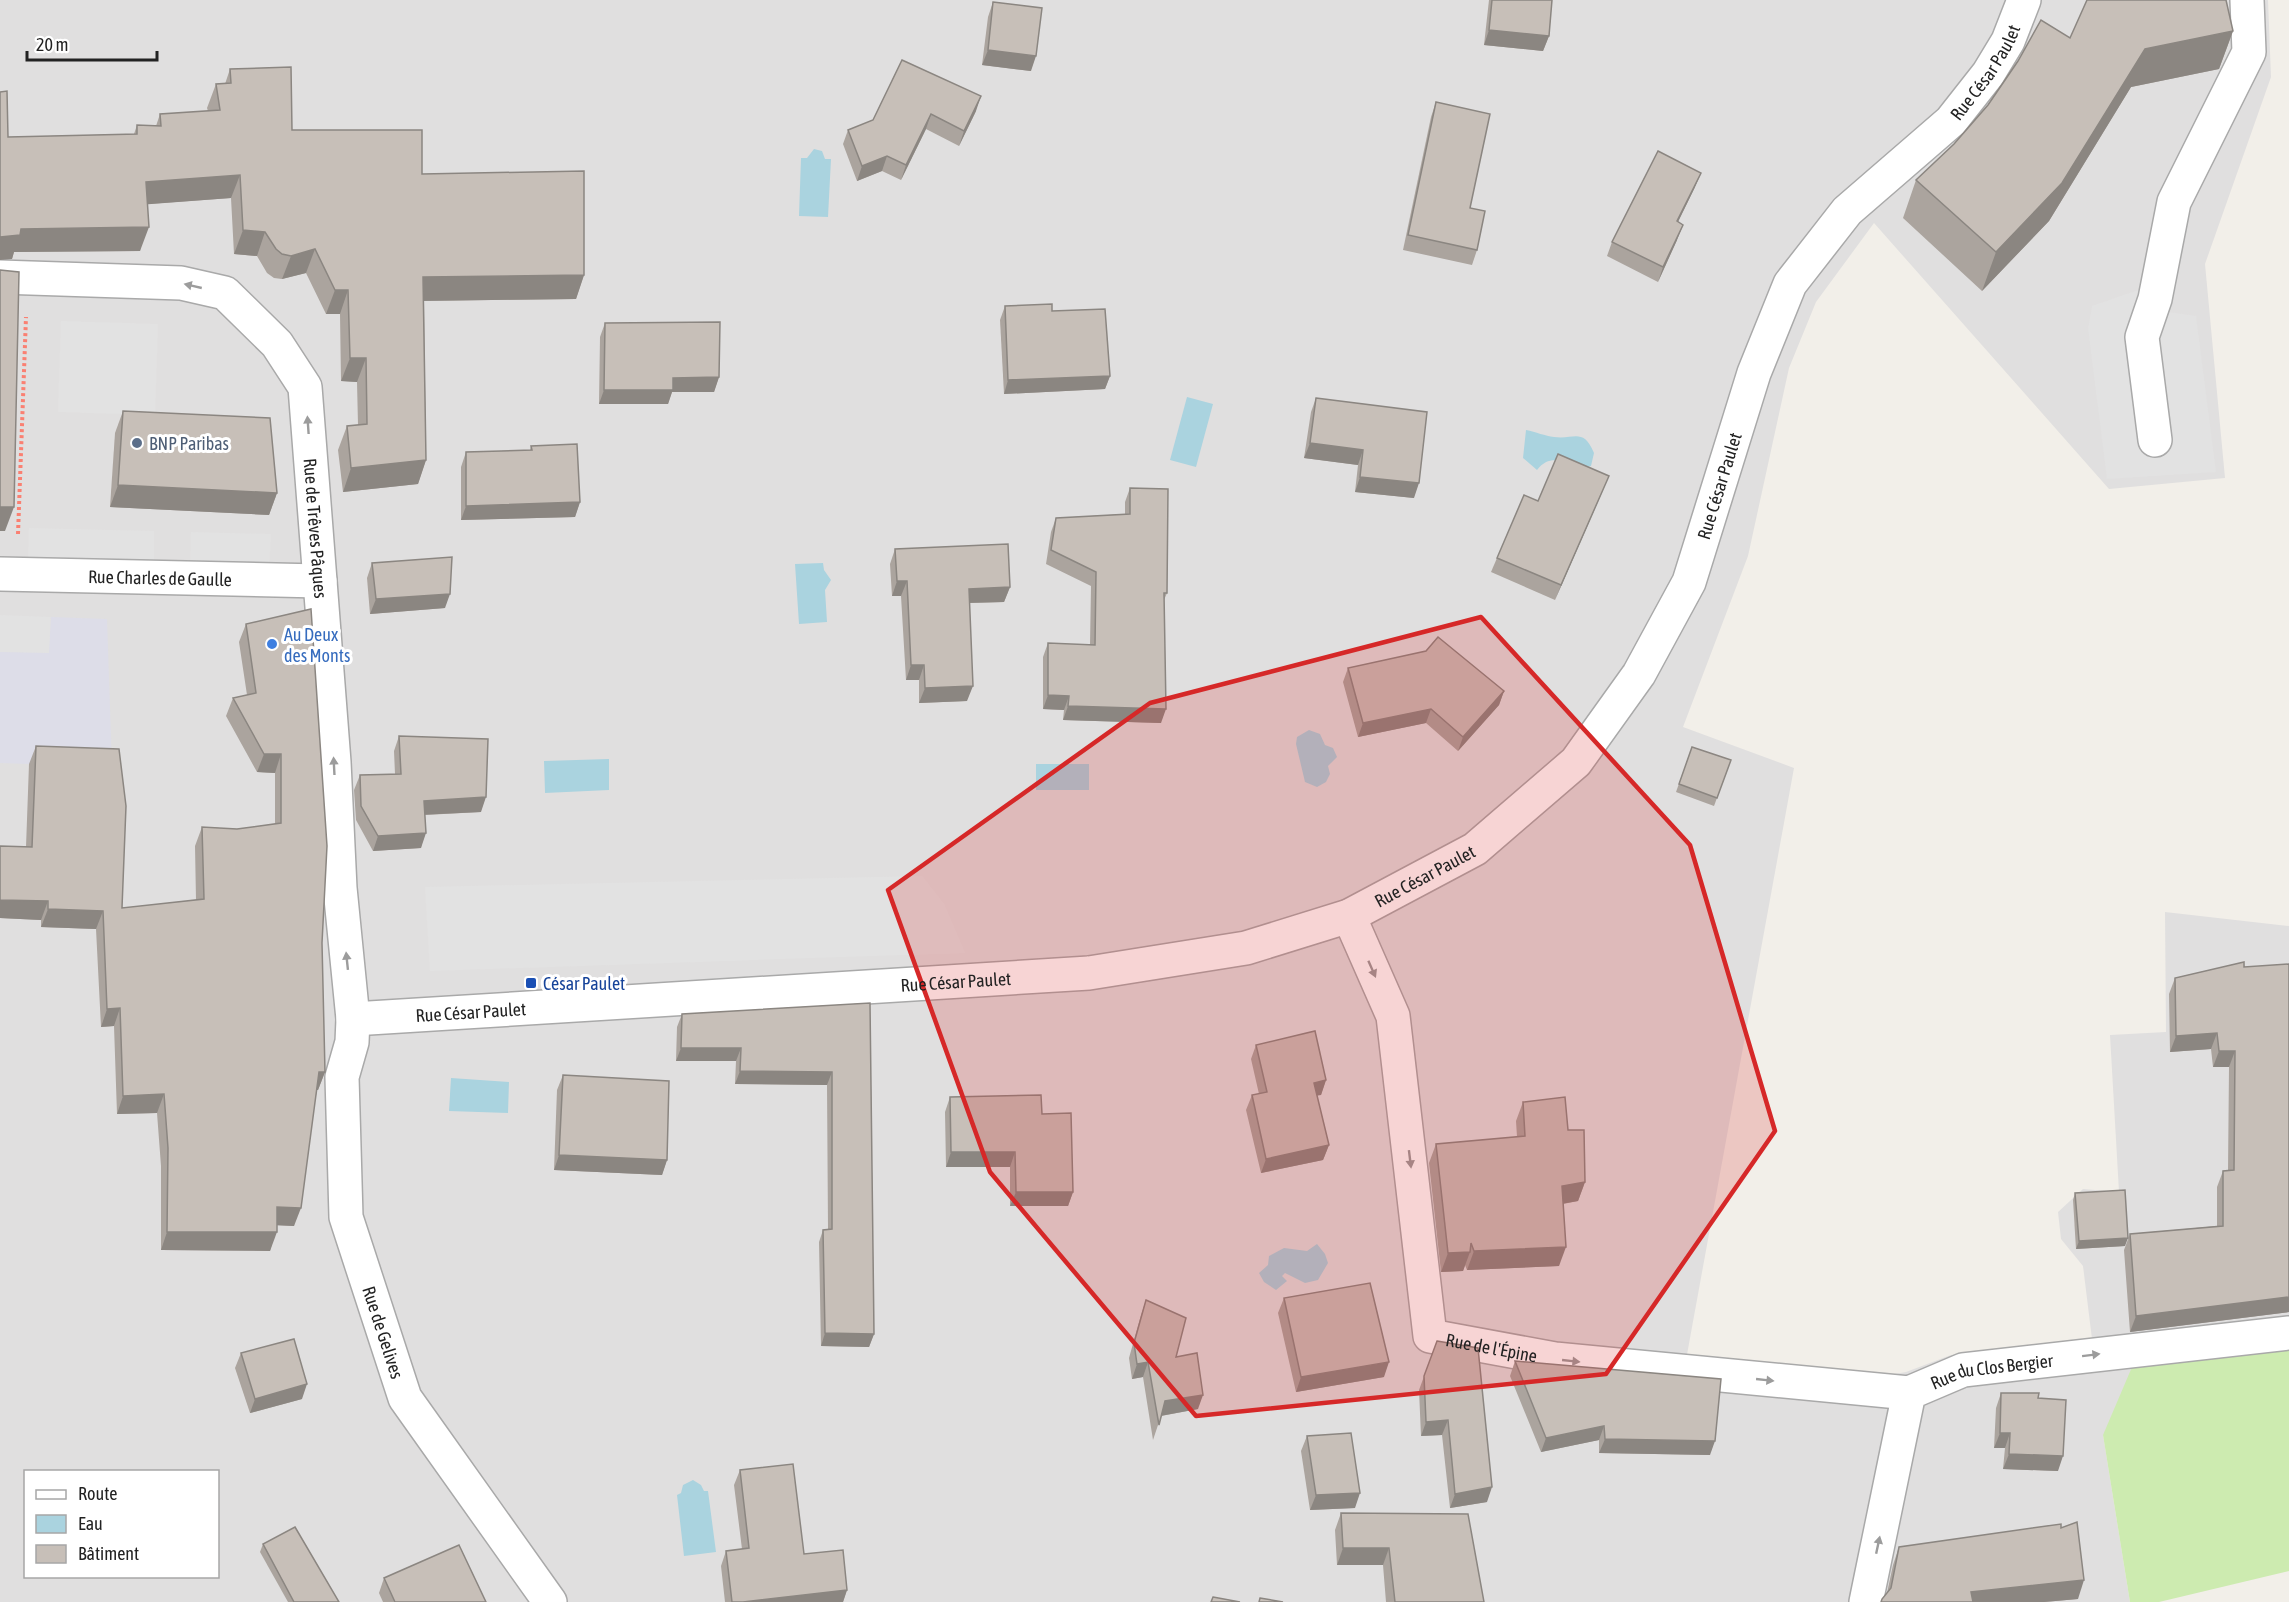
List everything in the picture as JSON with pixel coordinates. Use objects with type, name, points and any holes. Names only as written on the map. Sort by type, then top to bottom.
[{"type":"street","name":"Rue César Paulet","points":[[353,1019],[1089,973],[1246,948],[1349,916],[1475,849],[1576,762],[1639,674],[1689,582],[1754,373],[1790,284],[1847,211],[1952,121],[1988,74],[2008,41],[2024,0]]},
{"type":"street","points":[[2155,440],[2142,337],[2156,299],[2174,202],[2249,52],[2247,0]]},
{"type":"street","name":"Rue de Trêves Pâques","points":[[0,277],[181,283],[225,293],[277,344],[305,387],[340,888],[353,1019]]},
{"type":"street","name":"Rue Charles de Gaulle","points":[[0,574],[320,581]]},
{"type":"street","name":"Rue de l'Épine","points":[[1349,916],[1393,1016],[1430,1336],[1555,1359],[1910,1393]]},
{"type":"street","name":"Rue de Gelives","points":[[353,1019],[352,1042],[342,1077],[346,1217],[405,1398],[550,1602]]},
{"type":"street","name":"Rue du Clos Bergier","points":[[1866,1602],[1910,1393],[1963,1370],[2289,1333]]},
{"type":"path","points":[[19,506],[26,313]]},
{"type":"highlighted area","points":[[1481,617],[1690,845],[1775,1131],[1606,1374],[1196,1416],[990,1172],[888,890],[1150,703]]},
{"type":"shaded area","points":[[0,0],[2268,0],[2271,77],[2205,264],[2225,478],[2109,489],[1874,223],[1816,302],[1789,368],[1748,556],[1683,727],[1794,768],[1686,1360],[1878,1377],[1906,1372],[1951,1355],[2092,1339],[2083,1266],[2061,1239],[2058,1212],[2083,1189],[2119,1192],[2110,1035],[2166,1032],[2165,912],[2289,926],[2289,1344],[2103,1435],[2130,1602],[0,1602]]},
{"type":"shaded area","points":[[2144,288],[2168,312],[2196,316],[2216,472],[2107,479],[2088,328],[2092,306]]},
{"type":"shaded area","points":[[61,321],[158,324],[155,415],[58,412]]},
{"type":"shaded area","points":[[29,528],[154,531],[154,566],[28,562]]},
{"type":"shaded area","points":[[191,532],[271,534],[269,570],[190,567]]},
{"type":"shaded area","points":[[0,615],[51,617],[50,654],[0,652]]},
{"type":"shaded area","points":[[51,617],[107,619],[112,767],[0,763],[0,652],[49,653]]},
{"type":"shaded area","points":[[922,876],[944,904],[965,953],[430,971],[425,887]]},
{"type":"green space","points":[[2289,1344],[2289,1571],[2159,1602],[2130,1602],[2103,1435],[2132,1367]]},
{"type":"water","points":[[814,149],[822,151],[825,159],[831,159],[828,217],[799,216],[801,158],[807,158]]},
{"type":"water","points":[[1187,397],[1213,404],[1196,467],[1170,460]]},
{"type":"water","points":[[1526,430],[1554,437],[1582,437],[1594,453],[1591,466],[1577,466],[1557,460],[1543,464],[1537,470],[1523,458]]},
{"type":"water","points":[[823,563],[824,570],[831,580],[825,590],[827,622],[799,624],[795,564]]},
{"type":"water","points":[[1309,730],[1320,734],[1325,745],[1333,748],[1337,757],[1328,766],[1330,774],[1326,782],[1317,787],[1305,782],[1296,744],[1297,737]]},
{"type":"water","points":[[609,759],[609,790],[545,793],[544,761]]},
{"type":"water","points":[[1036,764],[1089,764],[1089,790],[1036,790]]},
{"type":"water","points":[[451,1078],[509,1082],[508,1113],[449,1111]]},
{"type":"water","points":[[1317,1244],[1325,1254],[1328,1263],[1318,1280],[1305,1283],[1285,1273],[1282,1276],[1287,1281],[1276,1290],[1264,1282],[1259,1273],[1268,1265],[1269,1256],[1284,1248],[1307,1251]]},
{"type":"water","points":[[693,1480],[701,1485],[704,1491],[708,1491],[716,1552],[684,1556],[677,1495],[681,1493],[683,1485]]},
{"type":"building","points":[[1492,0],[1552,0],[1549,36],[1489,30]]},
{"type":"building","points":[[2087,0],[2226,0],[2233,31],[2145,49],[2062,183],[1996,252],[1916,180],[1954,144],[1988,105],[2018,61],[2041,20],[2070,38]]},
{"type":"building","points":[[993,2],[1042,8],[1036,56],[988,50]]},
{"type":"building","points":[[902,60],[981,96],[964,131],[931,114],[906,165],[887,156],[862,166],[848,130],[873,120]]},
{"type":"building","points":[[291,67],[292,130],[422,130],[422,174],[584,171],[584,275],[423,277],[426,460],[351,468],[347,426],[367,424],[366,358],[350,358],[348,290],[335,290],[315,249],[291,256],[282,254],[265,232],[243,230],[240,175],[146,182],[149,227],[21,229],[20,235],[0,237],[0,92],[7,91],[8,137],[137,134],[137,125],[161,126],[160,114],[220,110],[216,84],[231,83],[230,69]]},
{"type":"building","points":[[1436,102],[1490,114],[1470,208],[1485,211],[1477,250],[1408,235]]},
{"type":"building","points":[[1658,151],[1701,173],[1677,221],[1683,225],[1663,267],[1612,242]]},
{"type":"building","points":[[0,270],[19,272],[14,507],[0,507]]},
{"type":"building","points":[[1052,304],[1052,311],[1105,309],[1110,376],[1008,380],[1005,306]]},
{"type":"building","points":[[720,322],[719,377],[673,378],[673,390],[604,390],[605,323]]},
{"type":"building","points":[[1316,398],[1427,412],[1419,483],[1360,477],[1363,450],[1310,443]]},
{"type":"building","points":[[123,411],[270,418],[277,493],[118,485]]},
{"type":"building","points":[[577,444],[580,502],[466,506],[466,452],[532,450],[531,446]]},
{"type":"building","points":[[1558,454],[1609,476],[1561,585],[1497,558],[1524,495],[1538,501]]},
{"type":"building","points":[[1130,488],[1168,489],[1167,593],[1164,593],[1166,709],[1068,706],[1069,696],[1048,695],[1048,643],[1095,645],[1096,572],[1051,550],[1056,518],[1130,514]]},
{"type":"building","points":[[1008,544],[1010,587],[969,589],[973,686],[925,688],[924,665],[911,665],[907,581],[897,581],[895,549]]},
{"type":"building","points":[[452,557],[450,594],[376,599],[372,563]]},
{"type":"building","points":[[311,609],[327,846],[322,943],[325,1072],[319,1072],[301,1208],[277,1207],[277,1232],[167,1232],[168,1148],[164,1094],[123,1096],[120,1008],[107,1009],[103,911],[48,909],[48,901],[0,900],[0,846],[32,847],[36,746],[119,749],[126,806],[122,908],[204,899],[202,827],[237,829],[281,823],[281,754],[264,754],[233,698],[256,693],[246,624]]},
{"type":"building","points":[[1438,637],[1504,691],[1463,737],[1431,709],[1363,723],[1348,668],[1426,651]]},
{"type":"building","points":[[399,736],[488,739],[486,797],[424,801],[426,833],[378,836],[361,806],[360,775],[401,774]]},
{"type":"building","points":[[1692,747],[1731,760],[1717,798],[1679,784]]},
{"type":"building","points":[[2244,962],[2244,967],[2289,964],[2289,1297],[2136,1316],[2130,1234],[2223,1226],[2223,1171],[2234,1170],[2235,1051],[2219,1051],[2217,1033],[2176,1036],[2175,978]]},
{"type":"building","points":[[870,1003],[874,1334],[825,1333],[823,1230],[832,1229],[832,1072],[740,1071],[741,1048],[681,1048],[682,1014]]},
{"type":"building","points":[[1315,1031],[1326,1080],[1314,1083],[1329,1145],[1266,1159],[1252,1095],[1267,1092],[1256,1045]]},
{"type":"building","points":[[563,1075],[669,1081],[667,1160],[559,1155]]},
{"type":"building","points":[[1041,1095],[1042,1114],[1071,1113],[1073,1192],[1016,1192],[1015,1152],[951,1152],[950,1097]]},
{"type":"building","points":[[1565,1097],[1568,1130],[1584,1130],[1585,1182],[1562,1186],[1566,1247],[1474,1251],[1471,1243],[1470,1252],[1448,1253],[1436,1144],[1525,1136],[1523,1102]]},
{"type":"building","points":[[2125,1190],[2128,1238],[2079,1241],[2075,1193]]},
{"type":"building","points":[[1370,1283],[1389,1362],[1301,1377],[1284,1298]]},
{"type":"building","points":[[1146,1300],[1186,1318],[1176,1357],[1197,1353],[1203,1395],[1165,1401],[1159,1425],[1148,1362],[1137,1364],[1134,1343]]},
{"type":"building","points":[[294,1339],[307,1384],[255,1399],[241,1353]]},
{"type":"building","points":[[1437,1341],[1478,1348],[1492,1487],[1455,1494],[1448,1420],[1426,1422],[1424,1376]]},
{"type":"building","points":[[1515,1361],[1721,1379],[1715,1441],[1605,1439],[1604,1426],[1546,1438]]},
{"type":"building","points":[[2001,1393],[2039,1393],[2038,1398],[2066,1400],[2063,1456],[2009,1454],[2010,1433],[2000,1433]]},
{"type":"building","points":[[1351,1433],[1360,1493],[1316,1495],[1307,1436]]},
{"type":"building","points":[[793,1464],[804,1554],[843,1550],[847,1590],[732,1602],[726,1551],[749,1548],[740,1470]]},
{"type":"building","points":[[1341,1513],[1468,1514],[1484,1602],[1395,1602],[1389,1548],[1343,1548]]},
{"type":"building","points":[[2077,1522],[2084,1580],[1971,1592],[1973,1602],[1881,1602],[1891,1588],[1899,1547],[2061,1524],[2061,1528]]},
{"type":"building","points":[[295,1527],[339,1602],[294,1602],[263,1544]]},
{"type":"building","points":[[459,1545],[486,1602],[395,1602],[384,1578]]},
{"type":"building","points":[[1213,1597],[1240,1602],[1211,1602]]},
{"type":"building","points":[[1260,1598],[1283,1602],[1259,1602]]},
{"type":"place","name":"BNP Paribas","points":[[137,443]]},
{"type":"place","name":"Au Deux des Monts","points":[[272,644]]},
{"type":"place","name":"César Paulet","points":[[531,983]]}]
